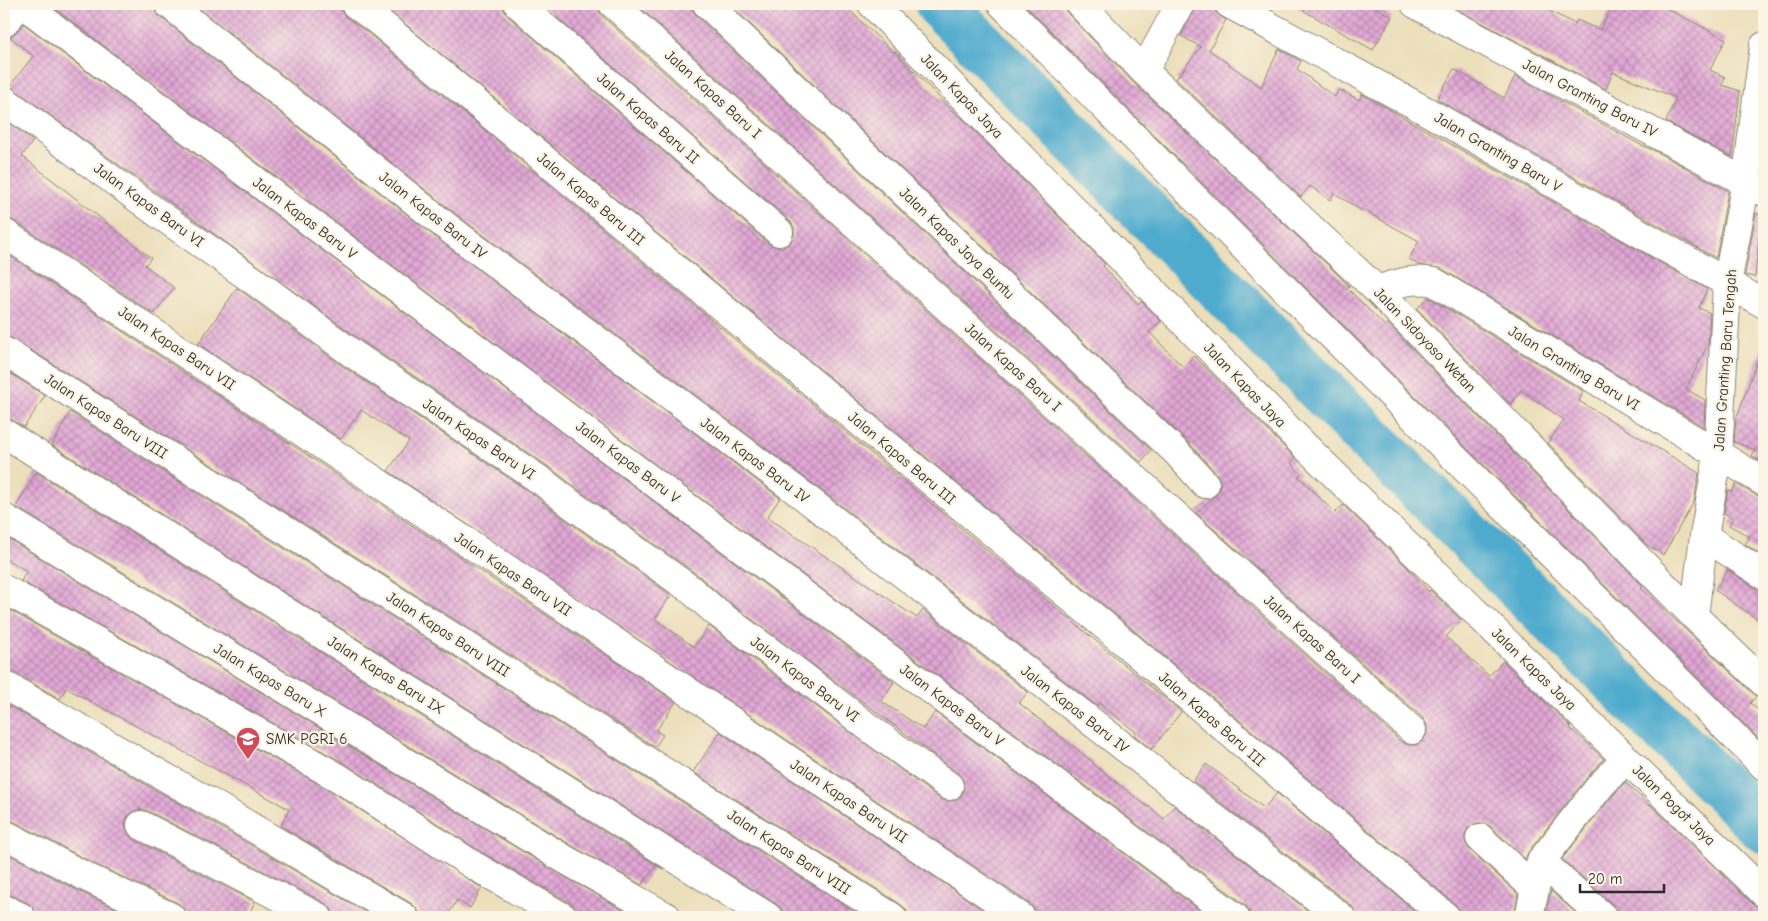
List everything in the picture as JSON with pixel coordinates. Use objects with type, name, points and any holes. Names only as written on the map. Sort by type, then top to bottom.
[{"type":"street","points":[[4,23],[21,4]]},
{"type":"street","name":"Jalan Kapas Baru V","points":[[21,4],[588,433],[1235,917]]},
{"type":"street","name":"Jalan Kapas Baru IV","points":[[168,4],[447,227],[802,494],[1341,917]]},
{"type":"street","name":"Jalan Kapas Baru III","points":[[355,4],[378,21],[1098,621],[1446,917]]},
{"type":"street","name":"Jalan Kapas Baru II","points":[[518,4],[779,232]]},
{"type":"street","name":"Jalan Kapas Baru I","points":[[613,4],[1412,730]]},
{"type":"street","name":"Jalan Kapas Jaya Buntu","points":[[707,4],[1171,447],[1205,484]]},
{"type":"street","name":"Jalan Kapas Jaya","points":[[872,4],[1305,446],[1626,759]]},
{"type":"street","points":[[1002,4],[1764,766]]},
{"type":"street","name":"Jalan Sidoyoso Wetan","points":[[1080,4],[1144,71],[1377,290],[1694,616],[1764,683]]},
{"type":"street","points":[[1144,71],[1180,4]]},
{"type":"street","name":"Jalan Granting Baru V","points":[[1229,4],[1428,112],[1764,304]]},
{"type":"street","name":"Jalan Granting Baru IV","points":[[1415,4],[1755,187]]},
{"type":"street","name":"Jalan Granting Baru Tengah","points":[[1694,616],[1704,536],[1718,456],[1727,284],[1755,187],[1764,47]]},
{"type":"street","name":"Jalan Kapas Baru VI","points":[[4,100],[156,212],[257,282],[353,354],[543,482],[690,589],[716,612],[949,786]]},
{"type":"street","name":"Jalan Kapas Baru VII","points":[[4,233],[493,560],[1021,917]]},
{"type":"street","name":"Jalan Granting Baru VI","points":[[1377,290],[1403,282],[1418,280],[1434,282],[1718,456],[1764,482]]},
{"type":"street","name":"Jalan Kapas Baru VIII","points":[[4,351],[892,917]]},
{"type":"street","name":"Jalan Kapas Baru IX","points":[[4,433],[768,917]]},
{"type":"street","name":"Jalan Kapas Baru X","points":[[4,518],[566,860],[667,917]]},
{"type":"street","points":[[1704,536],[1764,575]]},
{"type":"street","points":[[4,589],[339,778],[474,866],[563,917]]},
{"type":"street","points":[[4,685],[207,801],[404,917]]},
{"type":"street","points":[[1529,917],[1541,861],[1601,785],[1626,759]]},
{"type":"street","name":"Jalan Pogot Jaya","points":[[1626,759],[1764,893]]},
{"type":"street","points":[[141,825],[318,917]]},
{"type":"street","points":[[4,834],[88,878],[171,917]]},
{"type":"street","points":[[1480,838],[1535,889]]},
{"type":"street","points":[[1541,861],[1603,917]]},
{"type":"street","points":[[4,909],[21,917]]},
{"type":"building","points":[[49,4],[154,4],[159,16],[438,239],[780,498],[767,517],[917,618],[923,610],[1028,692],[1019,703],[1148,807],[1164,819],[1174,806],[1316,917],[1250,917],[1249,910],[1244,904],[605,427]]},
{"type":"building","points":[[194,4],[340,4],[341,11],[346,17],[368,33],[1181,712],[1152,749],[1134,735],[1136,732],[1099,703],[1097,706],[812,483],[457,215]]},
{"type":"building","points":[[381,4],[503,4],[503,9],[508,16],[769,244],[776,247],[784,247],[790,243],[794,235],[794,227],[789,220],[541,4],[598,4],[598,9],[602,16],[1401,742],[1416,745],[1423,741],[1427,733],[1427,725],[1423,718],[1196,513],[1216,495],[1220,489],[1220,481],[1217,474],[1190,444],[729,4],[843,4],[895,51],[950,109],[962,118],[1105,264],[1103,266],[1138,304],[1141,301],[1161,321],[1149,332],[1183,367],[1194,356],[1295,458],[1291,463],[1301,474],[1298,476],[1335,513],[1343,505],[1407,567],[1429,592],[1430,590],[1461,620],[1446,637],[1489,676],[1503,661],[1604,759],[1589,775],[1529,851],[1525,859],[1490,826],[1484,823],[1476,823],[1468,828],[1465,834],[1465,842],[1469,849],[1518,894],[1514,917],[1461,917],[1456,905],[1116,615]]},
{"type":"building","points":[[636,4],[692,4],[692,9],[696,15],[1151,450],[1141,462]]},
{"type":"building","points":[[1024,4],[1060,4],[1133,82],[1330,267],[1349,286],[1347,288],[1385,326],[1387,323],[1643,586],[1641,588],[1756,696],[1750,703],[1764,715],[1764,744],[1328,310]]},
{"type":"building","points":[[1196,4],[1213,4],[1216,13],[1226,20],[1209,50],[1261,87],[1279,49],[1301,61],[1297,69],[1335,97],[1339,89],[1359,100],[1362,94],[1707,289],[1699,308],[1710,313],[1708,344],[1686,389],[1705,400],[1704,427],[1442,269],[1419,265],[1409,259],[1419,241],[1364,212],[1334,193],[1330,200],[1310,186],[1301,197],[1176,79],[1201,47],[1181,36]]},
{"type":"building","points":[[1292,4],[1370,4],[1392,17],[1373,50]]},
{"type":"building","points":[[1447,4],[1536,4],[1575,24],[1577,20],[1600,30],[1613,4],[1658,4],[1726,39],[1710,70],[1725,77],[1722,85],[1740,91],[1732,157],[1666,122],[1676,98],[1613,72],[1606,89]]},
{"type":"building","points":[[24,24],[894,682],[881,701],[923,729],[935,712],[1209,917],[1036,917],[1035,910],[1030,904],[388,471],[409,441],[361,410],[341,439],[198,344],[237,288],[344,367],[534,495],[671,595],[655,619],[694,647],[709,626],[940,799],[947,801],[955,800],[962,795],[964,788],[963,780],[958,773],[726,600],[699,576],[552,469],[362,341],[10,86],[33,56],[10,37]]},
{"type":"building","points":[[1454,69],[1504,98],[1515,76],[1728,191],[1716,258],[1437,99]]},
{"type":"building","points":[[4,119],[33,141],[22,156],[151,258],[145,265],[174,288],[154,314],[13,220],[4,218]]},
{"type":"building","points":[[1756,213],[1761,216],[1755,277],[1745,275]]},
{"type":"building","points":[[4,252],[676,702],[656,731],[663,735],[655,747],[12,338],[4,336]]},
{"type":"building","points":[[1428,297],[1583,391],[1579,401],[1699,473],[1694,502],[1663,555],[1646,544],[1548,443],[1564,420],[1521,390],[1511,405],[1417,309]]},
{"type":"building","points":[[1761,350],[1764,350],[1764,464],[1752,456],[1755,450],[1734,442],[1736,419]]},
{"type":"building","points":[[4,369],[45,396],[24,427],[4,418]]},
{"type":"building","points":[[70,412],[863,917],[784,917],[782,909],[776,904],[52,445]]},
{"type":"building","points":[[36,472],[663,869],[656,865],[642,885],[574,847],[16,507]]},
{"type":"building","points":[[1736,484],[1764,498],[1764,557],[1745,544],[1750,537],[1729,525],[1733,518],[1724,513],[1728,490],[1732,492]]},
{"type":"building","points":[[4,536],[558,873],[636,917],[579,917],[577,910],[571,903],[481,852],[347,765],[21,581],[27,571],[4,558]]},
{"type":"building","points":[[1728,570],[1755,588],[1764,590],[1764,624],[1715,590]]},
{"type":"building","points":[[6,608],[331,791],[482,888],[470,908],[457,900],[447,917],[420,917],[418,910],[412,904],[281,826],[289,809],[66,688],[60,699],[12,671],[4,669],[4,613]]},
{"type":"building","points":[[4,703],[374,917],[335,917],[331,908],[325,903],[148,811],[141,809],[133,812],[127,817],[125,825],[133,839],[255,902],[247,917],[186,917],[184,909],[178,903],[4,818]]},
{"type":"building","points":[[720,732],[994,917],[908,917],[906,909],[900,904],[693,772]]},
{"type":"building","points":[[1206,764],[1264,808],[1277,793],[1422,917],[1356,917],[1351,905],[1193,781]]},
{"type":"building","points":[[1625,782],[1753,904],[1764,908],[1764,917],[1618,916],[1618,912],[1613,905],[1562,859]]},
{"type":"building","points":[[4,852],[81,892],[135,917],[36,917],[34,909],[28,903],[11,895],[4,894]]},
{"type":"building","points":[[1551,891],[1575,912],[1570,917],[1545,917]]},
{"type":"waterway","points":[[940,4],[1366,435],[1764,828]]},
{"type":"place","name":"SMK PGRI 6","points":[[248,760]]}]
